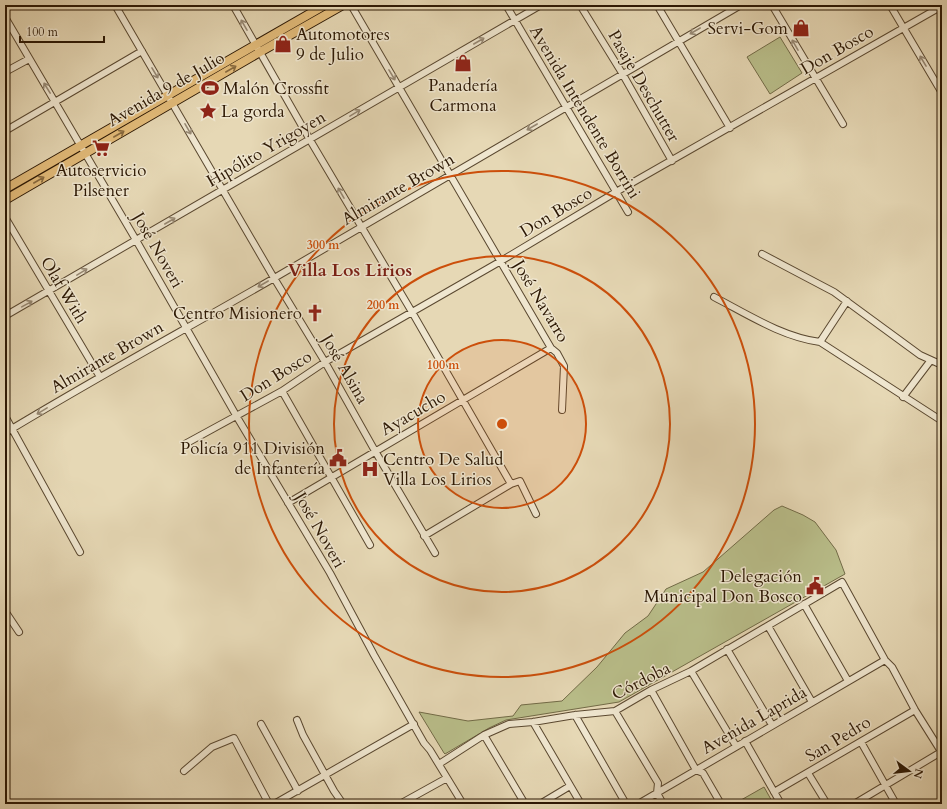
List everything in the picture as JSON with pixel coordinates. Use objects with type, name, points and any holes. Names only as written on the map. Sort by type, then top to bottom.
[{"type":"main road","name":"Avenida 9 de Julio","points":[[5,200],[85,154],[171,99],[258,48],[325,5]]},
{"type":"main road","name":"Avenida 9 de Julio","points":[[258,48],[343,5]]},
{"type":"main road","name":"Avenida 9 de Julio","points":[[5,189],[81,146],[171,99]]},
{"type":"street","points":[[116,7],[123,5]]},
{"type":"street","points":[[233,5],[310,140],[512,484]]},
{"type":"street","name":"José Navarro","points":[[351,5],[551,348],[557,353],[564,366],[562,410]]},
{"type":"street","name":"Avenida Intendente Borrini","points":[[506,5],[628,212]]},
{"type":"street","name":"Hipólito Yrigoyen","points":[[5,316],[310,140],[399,86],[541,5]]},
{"type":"street","name":"Pasaje Deschutter","points":[[580,5],[622,73],[672,161]]},
{"type":"street","points":[[657,5],[730,128]]},
{"type":"street","name":"Almirante Brown","points":[[5,433],[274,278],[566,108],[622,73],[741,5]]},
{"type":"street","points":[[772,5],[843,124]]},
{"type":"street","points":[[890,5],[942,93]]},
{"type":"street","name":"Don Bosco","points":[[185,444],[237,417],[282,391],[325,362],[501,261],[616,192],[942,6]]},
{"type":"street","name":"José Alsina","points":[[116,7],[274,278],[325,362],[435,553]]},
{"type":"street","name":"José Noveri","points":[[5,18],[56,102],[237,417],[330,573],[424,743],[439,764],[463,804]]},
{"type":"street","points":[[5,131],[142,51]]},
{"type":"street","points":[[5,72],[29,59]]},
{"type":"street","name":"Olaf With","points":[[5,217],[48,292],[100,377]]},
{"type":"street","points":[[762,254],[834,292],[920,355],[942,365]]},
{"type":"street","points":[[714,297],[781,331],[806,340],[820,342],[942,421]]},
{"type":"street","points":[[820,342],[847,301]]},
{"type":"street","name":"Ayacucho","points":[[288,503],[551,348]]},
{"type":"street","points":[[903,397],[931,360]]},
{"type":"street","points":[[282,391],[332,476],[370,546]]},
{"type":"street","points":[[5,416],[80,552]]},
{"type":"street","points":[[424,536],[512,484],[520,481],[536,514]]},
{"type":"street","name":"Córdoba","points":[[439,764],[484,735],[509,724],[615,711],[651,690],[691,671],[842,582],[884,660]]},
{"type":"street","points":[[804,604],[848,680]]},
{"type":"street","points":[[5,611],[19,632]]},
{"type":"street","points":[[768,626],[812,702]]},
{"type":"street","points":[[727,650],[772,725]]},
{"type":"street","points":[[854,804],[942,753],[915,710],[892,667],[884,660]]},
{"type":"street","name":"Avenida Laprida","points":[[638,804],[884,660]]},
{"type":"street","points":[[691,671],[736,746]]},
{"type":"street","points":[[651,690],[696,770],[703,773],[721,804]]},
{"type":"street","name":"San Pedro","points":[[774,792],[915,710]]},
{"type":"street","points":[[615,711],[658,782],[657,793],[664,804]]},
{"type":"street","points":[[575,715],[626,804]]},
{"type":"street","points":[[297,720],[303,735],[334,791],[344,804]]},
{"type":"street","points":[[533,722],[581,804]]},
{"type":"street","points":[[262,724],[298,790]]},
{"type":"street","points":[[274,804],[414,724]]},
{"type":"street","points":[[484,735],[525,804]]},
{"type":"street","points":[[184,770],[212,747],[234,738],[269,804]]},
{"type":"street","points":[[745,741],[781,804]]},
{"type":"street","points":[[862,742],[896,804]]},
{"type":"street","points":[[808,773],[827,804]]},
{"type":"street","points":[[400,804],[447,778]]},
{"type":"street","points":[[540,804],[570,786]]},
{"type":"green space","points":[[780,37],[802,73],[770,94],[747,57]]},
{"type":"green space","points":[[782,506],[815,522],[836,550],[845,574],[619,702],[506,720],[489,728],[445,754],[444,753],[419,712],[468,721],[513,716],[521,705],[562,701],[597,667],[625,633],[648,616],[666,589],[703,572],[774,510]]},
{"type":"green space","points":[[764,787],[773,803],[734,804]]},
{"type":"place","name":"Servi-Gom","points":[[801,28]]},
{"type":"place","name":"Automotores 9 de Julio","points":[[283,44]]},
{"type":"place","name":"Panadería Carmona","points":[[463,63]]},
{"type":"place","name":"Malón Crossfit","points":[[210,88]]},
{"type":"place","name":"La gorda","points":[[208,111]]},
{"type":"place","name":"Autoservicio Pilsener","points":[[101,148]]},
{"type":"place","name":"Centro Misionero","points":[[315,313]]},
{"type":"place","name":"Policía 911 División de Infantería","points":[[338,458]]},
{"type":"place","name":"Centro De Salud Villa Los Lirios","points":[[370,469]]},
{"type":"place","name":"Delegación Municipal Don Bosco","points":[[815,586]]},
{"type":"district","name":"Villa Los Lirios","points":[[350,270]]}]
